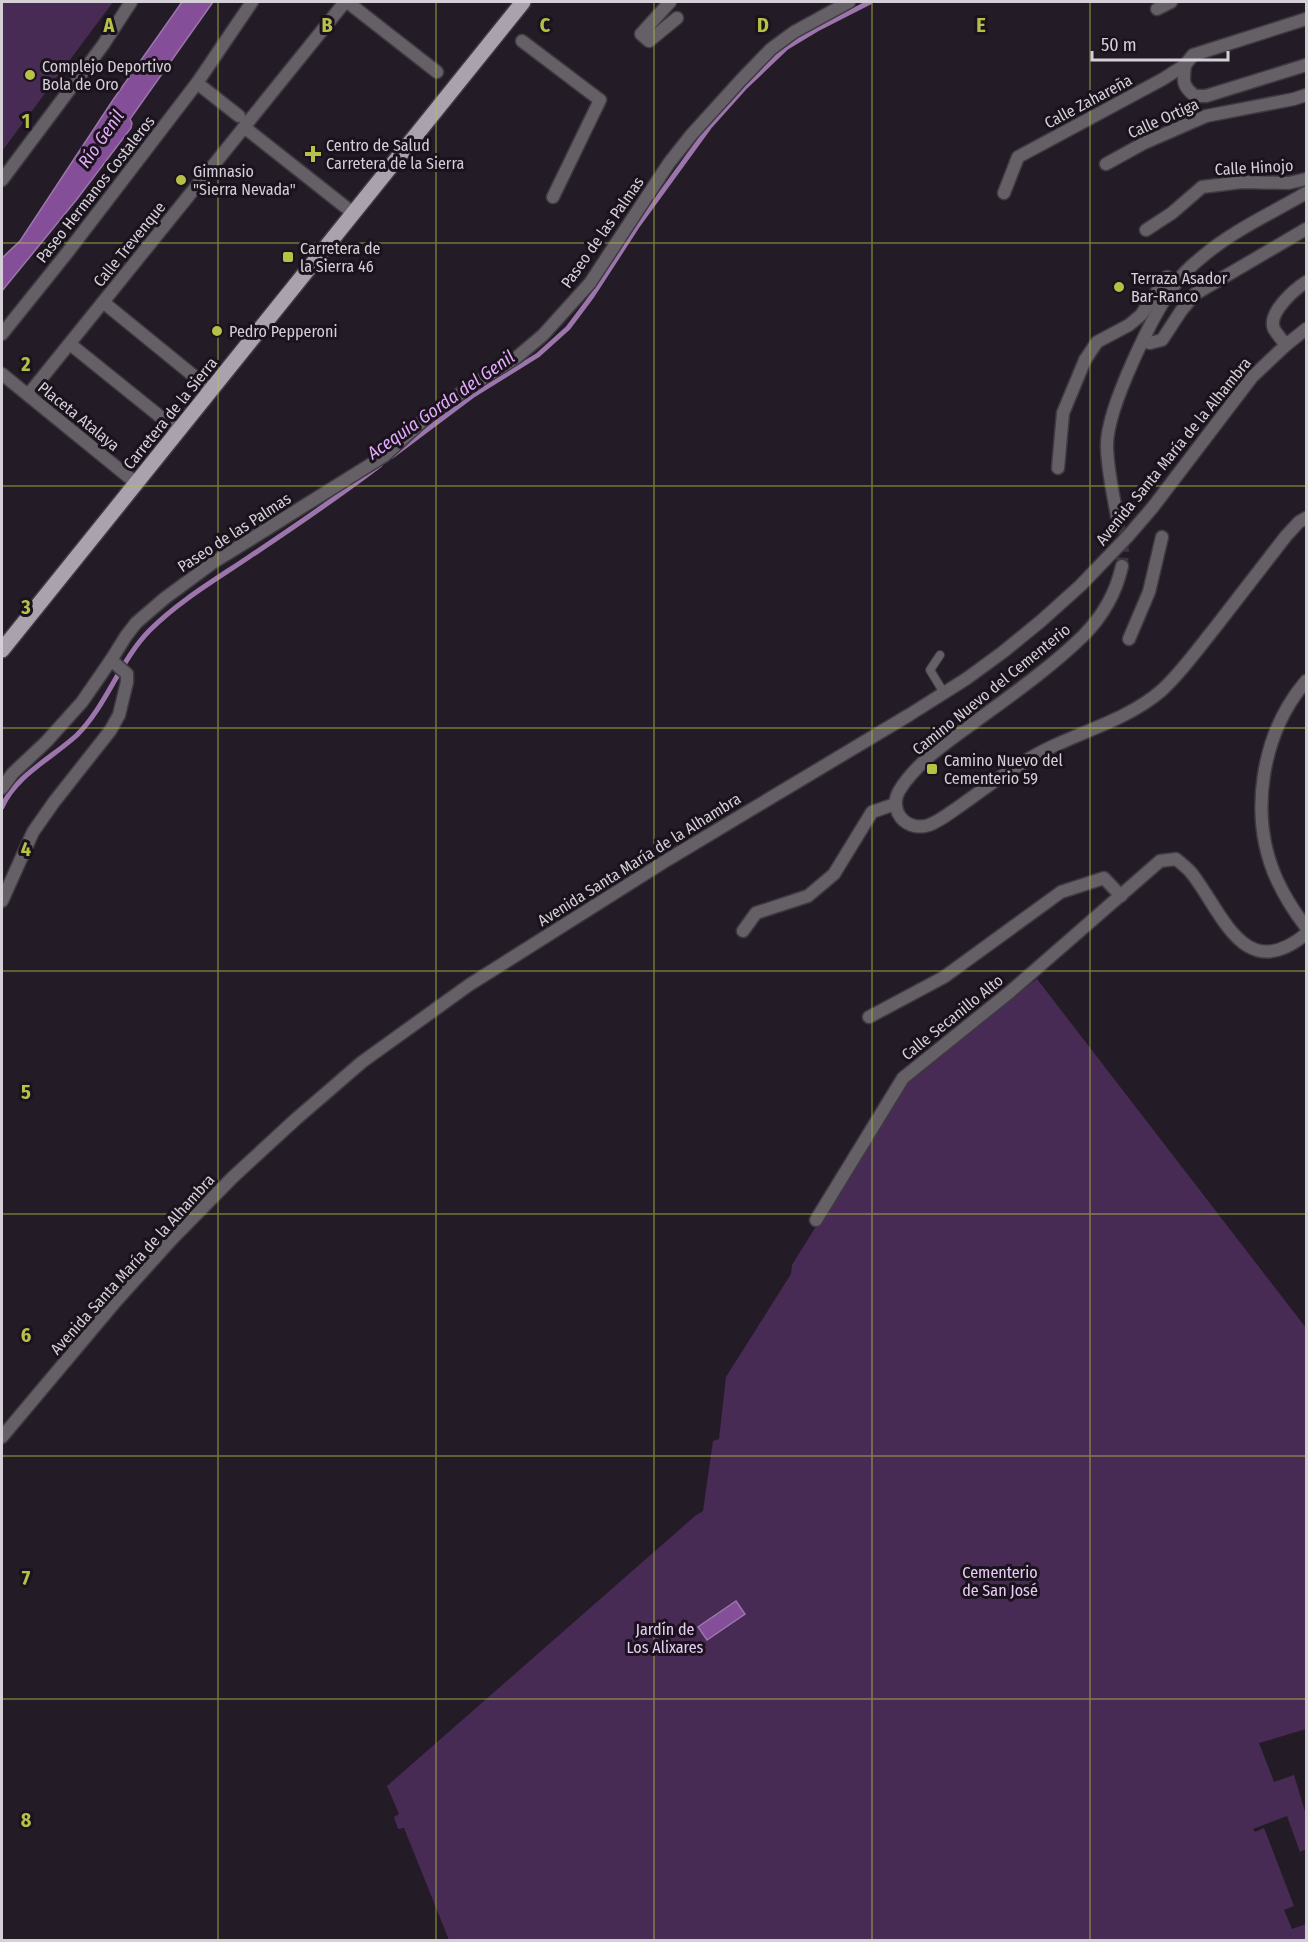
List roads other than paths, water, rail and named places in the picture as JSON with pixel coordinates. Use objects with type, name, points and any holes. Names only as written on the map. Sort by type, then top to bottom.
[{"type":"main road","name":"Carretera de la Sierra","points":[[2,650],[524,2]]},
{"type":"street","points":[[2,180],[103,45],[131,2]]},
{"type":"street","name":"Paseo Hermanos Costaleros","points":[[2,334],[197,83],[252,2]]},
{"type":"street","points":[[670,2],[641,34],[649,41],[677,18]]},
{"type":"street","name":"Paseo de las Palmas","points":[[2,788],[13,773],[119,666],[126,636],[136,623],[165,598],[214,562],[384,456],[429,415],[517,357],[543,335],[590,283],[669,163],[741,80],[771,49],[794,32],[849,2]]},
{"type":"street","points":[[1157,9],[1171,2]]},
{"type":"street","points":[[347,3],[437,72]]},
{"type":"street","name":"Calle Trevenque","points":[[28,395],[242,122],[347,3]]},
{"type":"street","name":"Calle Zahareña","points":[[1004,194],[1018,157],[1163,79],[1185,65],[1193,55],[1306,19]]},
{"type":"street","points":[[522,40],[600,100],[553,197]]},
{"type":"street","points":[[1185,65],[1183,80],[1187,90],[1195,96],[1206,96],[1306,65]]},
{"type":"street","points":[[197,83],[353,213]]},
{"type":"street","name":"Calle Ortiga","points":[[1106,164],[1144,143],[1206,117],[1294,99],[1306,94]]},
{"type":"street","name":"Calle Hinojo","points":[[1146,230],[1172,213],[1202,187],[1242,182],[1289,183],[1306,179]]},
{"type":"street","points":[[1119,522],[1108,461],[1108,436],[1113,412],[1164,302],[1176,283],[1204,255],[1231,236],[1306,193]]},
{"type":"street","points":[[1144,341],[1150,343],[1162,340],[1180,311],[1195,294],[1306,229]]},
{"type":"street","points":[[1058,468],[1063,413],[1085,360],[1097,342],[1129,325],[1141,315],[1167,277],[1176,283]]},
{"type":"street","points":[[1286,345],[1273,327],[1273,321],[1281,304],[1306,282]]},
{"type":"street","points":[[103,302],[211,390]]},
{"type":"street","name":"Avenida Santa María de la Alhambra","points":[[2,1437],[117,1300],[173,1238],[233,1177],[362,1062],[469,985],[667,860],[944,693],[1019,640],[1104,561],[1153,507],[1252,378],[1306,329]]},
{"type":"street","points":[[70,344],[178,431]]},
{"type":"street","name":"Placeta Atalaya","points":[[2,374],[136,483]]},
{"type":"street","points":[[743,931],[756,913],[808,896],[834,874],[872,812],[895,804],[899,815],[909,824],[919,827],[930,824],[946,816],[1025,761],[1128,712],[1160,691],[1181,671],[1286,536],[1306,518]]},
{"type":"street","points":[[1129,639],[1149,592],[1162,537]]},
{"type":"street","name":"Camino Nuevo del Cementerio","points":[[895,804],[899,792],[923,764],[1083,636],[1109,602],[1118,585],[1122,566]]},
{"type":"street","name":"Paseo de las Palmas","points":[[2,901],[33,832],[110,731],[119,715],[128,681],[119,666]]},
{"type":"street","points":[[1306,681],[1289,706],[1278,728],[1265,771],[1261,804],[1264,837],[1270,862],[1290,904],[1306,927]]},
{"type":"street","name":"Calle Secanillo Alto","points":[[816,1220],[903,1078],[1011,992],[1160,861],[1176,859],[1192,873],[1228,928],[1243,944],[1260,952],[1278,951],[1298,941],[1306,934]]},
{"type":"street","name":"Calle Secanillo Alto","points":[[869,1017],[944,977],[1061,892],[1104,878],[1120,896]]},
{"type":"lane","points":[[940,655],[930,670],[944,693]]},
{"type":"water","name":"Río Genil","points":[[182,2],[213,2],[130,119],[131,128],[2,291],[2,258],[20,241],[113,100]]},
{"type":"water","points":[[736,1601],[745,1614],[707,1640],[698,1627]]},
{"type":"waterway","name":"Acequia Gorda del Genil","points":[[392,456],[472,396],[538,355],[568,328],[592,296],[638,225],[710,126],[744,88],[787,47],[870,2]]},
{"type":"waterway","name":"Acequia Gorda del Genil","points":[[2,807],[16,785],[25,776],[77,735],[88,723],[139,642],[161,619],[380,465]]},
{"type":"tunnel","points":[[1118,522],[1123,551],[1122,566]]},
{"type":"place","name":"Complejo Deportivo Bola de Oro","points":[[30,75]]},
{"type":"place","name":"Centro de Salud Carretera de la Sierra","points":[[313,154]]},
{"type":"place","name":"Gimnasio \"Sierra Nevada\"","points":[[181,180]]},
{"type":"place","name":"Carretera de la Sierra 46","points":[[288,257]]},
{"type":"place","name":"Terraza Asador Bar-Ranco","points":[[1119,287]]},
{"type":"place","name":"Pedro Pepperoni","points":[[217,331]]},
{"type":"place","name":"Camino Nuevo del Cementerio 59","points":[[932,769]]},
{"type":"park label","name":"Cementerio de San José","points":[[1000,1581]]},
{"type":"park label","name":"Jardín de Los Alixares","points":[[665,1638]]}]
